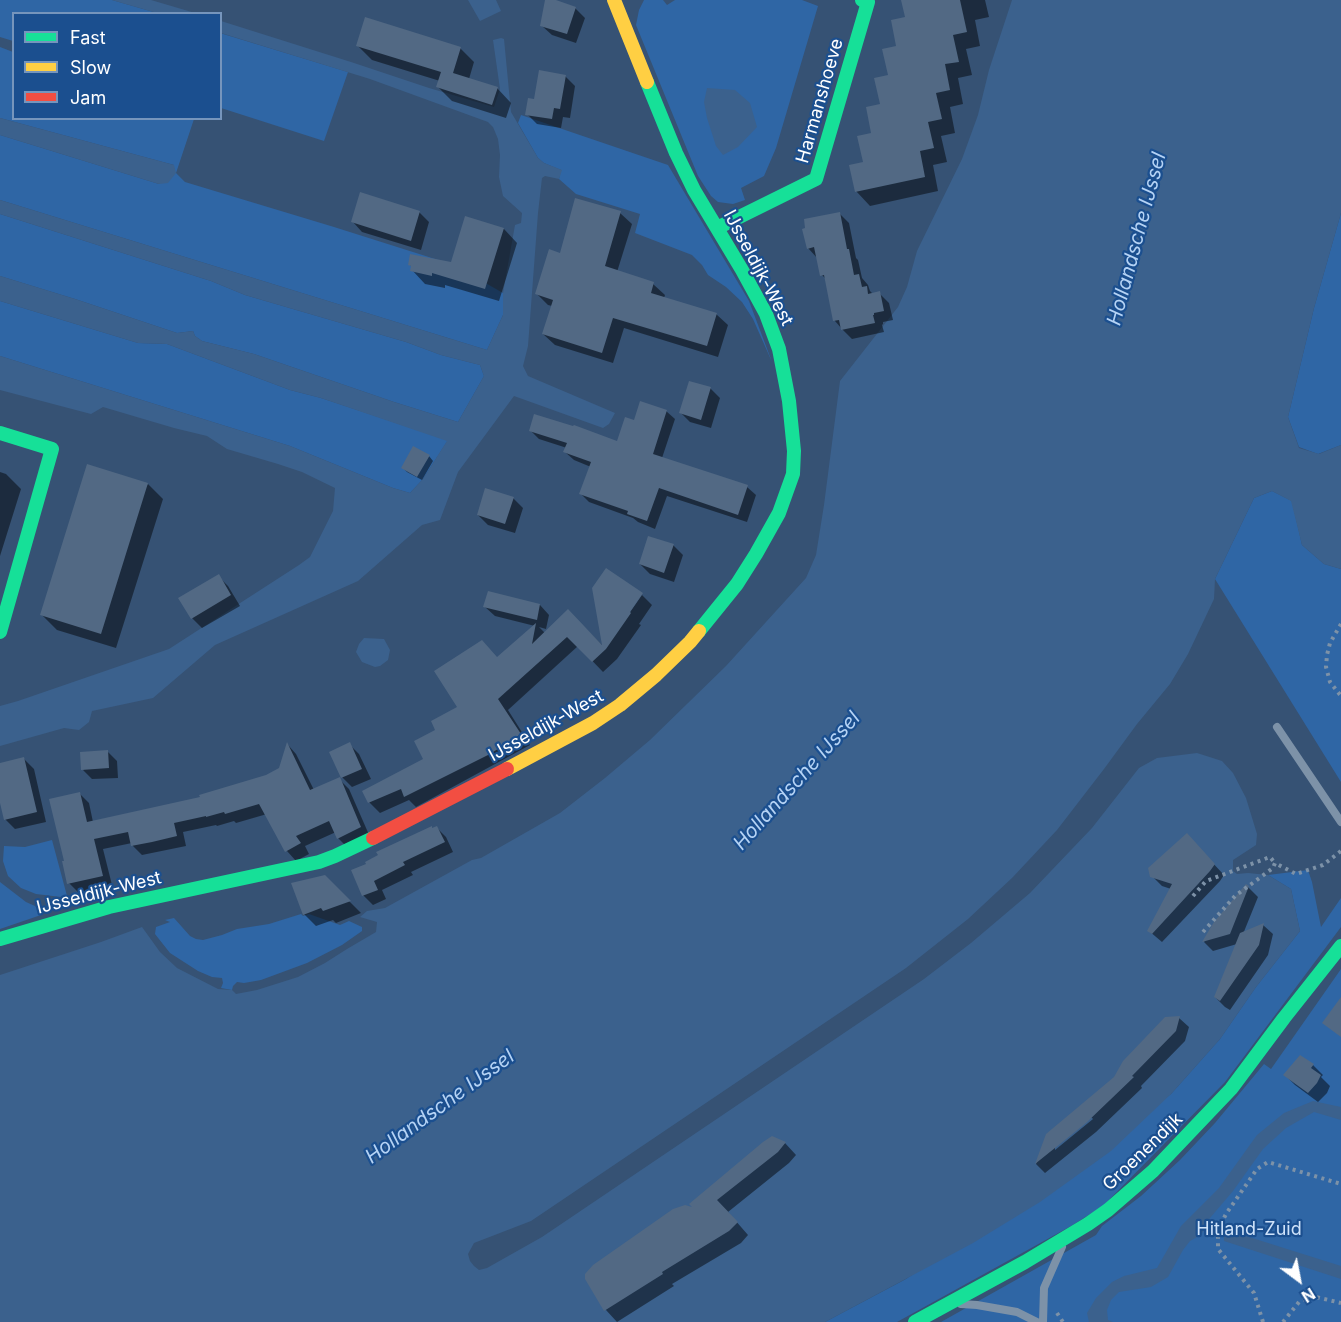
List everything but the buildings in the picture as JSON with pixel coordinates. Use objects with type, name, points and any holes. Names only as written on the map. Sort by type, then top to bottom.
[{"type":"street","name":"IJsseldijk-West","points":[[0,939],[110,907],[298,867],[335,856],[593,723],[629,698],[656,675],[690,642],[737,584],[779,513],[794,474],[789,400],[779,349],[765,314],[742,270],[694,190],[676,153],[614,0]]},
{"type":"street","name":"Harmanshoeve","points":[[717,228],[816,179],[868,2],[862,0]]},
{"type":"street","points":[[0,433],[52,449],[0,632]]},
{"type":"street","name":"Groenendijk","points":[[915,1322],[1065,1238],[1108,1210],[1152,1171],[1231,1089],[1341,946]]},
{"type":"lane","points":[[1277,727],[1341,822]]},
{"type":"lane","points":[[1043,1322],[1044,1288],[1065,1238]]},
{"type":"lane","points":[[949,1303],[1017,1312],[1037,1322]]},
{"type":"path","points":[[1341,624],[1330,643],[1326,667],[1330,682],[1341,696]]},
{"type":"path","points":[[1193,896],[1206,881],[1270,857],[1275,863],[1296,874],[1323,865],[1341,851]]},
{"type":"path","points":[[1203,932],[1234,896],[1274,868],[1275,863]]},
{"type":"path","points":[[1263,1322],[1254,1293],[1218,1249],[1218,1230],[1222,1222],[1257,1169],[1268,1162],[1341,1184]]},
{"type":"path","points":[[1283,1322],[1299,1302],[1312,1296],[1341,1303]]},
{"type":"green space","points":[[0,0],[112,0],[154,12],[12,12],[12,41],[0,37]]},
{"type":"green space","points":[[644,0],[663,0],[667,5],[675,0],[802,0],[818,6],[776,148],[764,176],[741,188],[745,200],[733,204],[718,202],[711,196],[698,176],[636,25]]},
{"type":"green space","points":[[222,34],[348,72],[324,141],[222,108]]},
{"type":"green space","points":[[0,47],[12,52],[12,120],[194,120],[176,173],[185,182],[454,265],[503,293],[503,315],[487,350],[0,200],[0,135],[159,184],[174,165],[0,118]]},
{"type":"green space","points":[[521,115],[668,165],[749,301],[772,362],[753,319],[742,302],[708,275],[692,255],[635,233],[640,214],[576,194],[559,179],[561,170],[538,158],[518,123]]},
{"type":"green space","points":[[1341,213],[1341,445],[1318,454],[1299,447],[1288,417],[1314,308]]},
{"type":"green space","points":[[0,214],[211,281],[245,295],[480,365],[484,376],[458,422],[254,354],[202,341],[195,336],[193,331],[177,333],[0,276]]},
{"type":"green space","points":[[0,301],[138,343],[167,344],[290,390],[448,440],[423,479],[410,493],[393,488],[290,446],[0,356]]},
{"type":"green space","points":[[1272,491],[1292,501],[1302,545],[1324,564],[1341,569],[1341,782],[1215,579],[1254,498]]},
{"type":"green space","points":[[52,840],[70,907],[66,908],[61,897],[36,894],[21,888],[8,876],[3,861],[4,846],[25,847]]},
{"type":"green space","points":[[1308,870],[1321,927],[1341,898],[1341,927],[1225,1082],[1103,1206],[897,1322],[825,1322],[906,1279],[1171,1094],[1220,1039],[1256,987],[1300,931],[1291,889],[1268,875]]},
{"type":"green space","points":[[0,882],[35,906],[42,912],[41,915],[0,929]]},
{"type":"green space","points":[[301,914],[303,916],[309,914],[340,925],[349,921],[362,927],[362,931],[342,945],[307,963],[261,980],[237,982],[232,990],[221,988],[222,978],[212,977],[198,971],[170,953],[155,934],[156,927],[170,922],[165,920],[174,918],[190,936],[203,940],[237,929],[269,924]]},
{"type":"green space","name":"Hitland-Zuid","points":[[1341,969],[1341,1322],[941,1322],[1096,1235],[1102,1226],[1141,1196],[1215,1123],[1264,1064],[1271,1069]]},
{"type":"water","points":[[112,0],[151,0],[192,12],[154,12]]},
{"type":"water","points":[[468,0],[496,0],[501,11],[480,21]]},
{"type":"water","name":"Hollandsche IJssel","points":[[1012,0],[1341,0],[1341,213],[1314,308],[1288,417],[1299,448],[1319,454],[1341,445],[1341,569],[1324,564],[1302,545],[1291,501],[1272,491],[1254,498],[1215,579],[1214,599],[1188,654],[1170,684],[1057,830],[1012,878],[968,919],[906,968],[531,1221],[474,1243],[468,1254],[470,1261],[479,1270],[487,1268],[542,1237],[924,979],[1030,893],[1092,828],[1139,768],[1157,758],[1197,753],[1222,761],[1233,773],[1246,798],[1257,834],[1256,845],[1233,860],[1233,871],[1237,874],[1268,875],[1291,889],[1300,931],[1256,987],[1220,1039],[1171,1094],[1111,1151],[1040,1202],[973,1243],[825,1322],[0,1322],[0,975],[142,927],[160,952],[177,968],[218,989],[232,990],[236,994],[298,977],[376,932],[377,922],[360,917],[367,911],[385,908],[472,860],[481,858],[560,813],[650,740],[726,666],[806,578],[816,555],[840,381],[898,307],[907,287],[917,251],[962,159],[978,115],[989,70]]},
{"type":"water","points":[[222,21],[494,107],[500,89],[493,40],[504,39],[511,112],[538,158],[562,170],[559,179],[545,176],[542,178],[528,346],[523,366],[528,376],[615,413],[609,424],[603,428],[514,396],[458,472],[440,520],[422,525],[358,581],[215,645],[153,698],[92,711],[89,722],[79,730],[64,728],[0,746],[0,706],[169,649],[310,557],[333,511],[335,488],[302,472],[227,449],[207,436],[103,407],[91,414],[0,390],[0,356],[290,446],[410,493],[423,479],[447,441],[321,398],[290,390],[167,344],[138,343],[0,301],[0,276],[177,333],[193,331],[195,336],[202,341],[254,354],[458,422],[484,376],[480,365],[245,295],[211,281],[0,214],[0,200],[487,350],[503,315],[503,293],[515,225],[521,223],[522,213],[503,196],[499,177],[498,139],[493,127],[488,122],[370,79],[222,33]]},
{"type":"water","points":[[707,88],[735,90],[750,103],[757,127],[738,147],[723,155],[716,146],[707,118],[704,102]]},
{"type":"water","points":[[0,118],[174,165],[176,173],[168,183],[159,184],[0,135]]},
{"type":"water","points":[[364,638],[384,639],[390,650],[388,660],[375,667],[362,662],[356,652]]},
{"type":"water","points":[[1313,1101],[1341,1107],[1341,1120],[1314,1112],[1286,1128],[1263,1149],[1210,1218],[1201,1235],[1190,1241],[1168,1277],[1151,1287],[1119,1292],[1111,1300],[1107,1310],[1108,1320],[1113,1322],[1089,1322],[1087,1313],[1096,1298],[1112,1282],[1124,1276],[1157,1268],[1181,1226],[1219,1188],[1257,1135],[1284,1113]]},
{"type":"water","points":[[1230,1231],[1341,1266],[1341,1279],[1224,1241],[1224,1234]]},
{"type":"traffic: fast","points":[[717,228],[816,179],[868,2],[862,0]]},
{"type":"traffic: fast","points":[[647,82],[694,190],[766,314],[779,349],[789,401],[794,451],[793,474],[779,513],[737,584],[699,631]]},
{"type":"traffic: fast","points":[[0,433],[52,449],[0,632]]},
{"type":"traffic: fast","points":[[0,939],[109,907],[319,862],[373,838]]},
{"type":"traffic: fast","points":[[915,1322],[1025,1262],[1088,1224],[1153,1171],[1231,1089],[1341,946]]},
{"type":"traffic: slow","points":[[614,0],[647,82]]},
{"type":"traffic: slow","points":[[507,769],[593,723],[620,705],[656,675],[699,631]]},
{"type":"traffic: jam","points":[[373,838],[507,769]]}]
